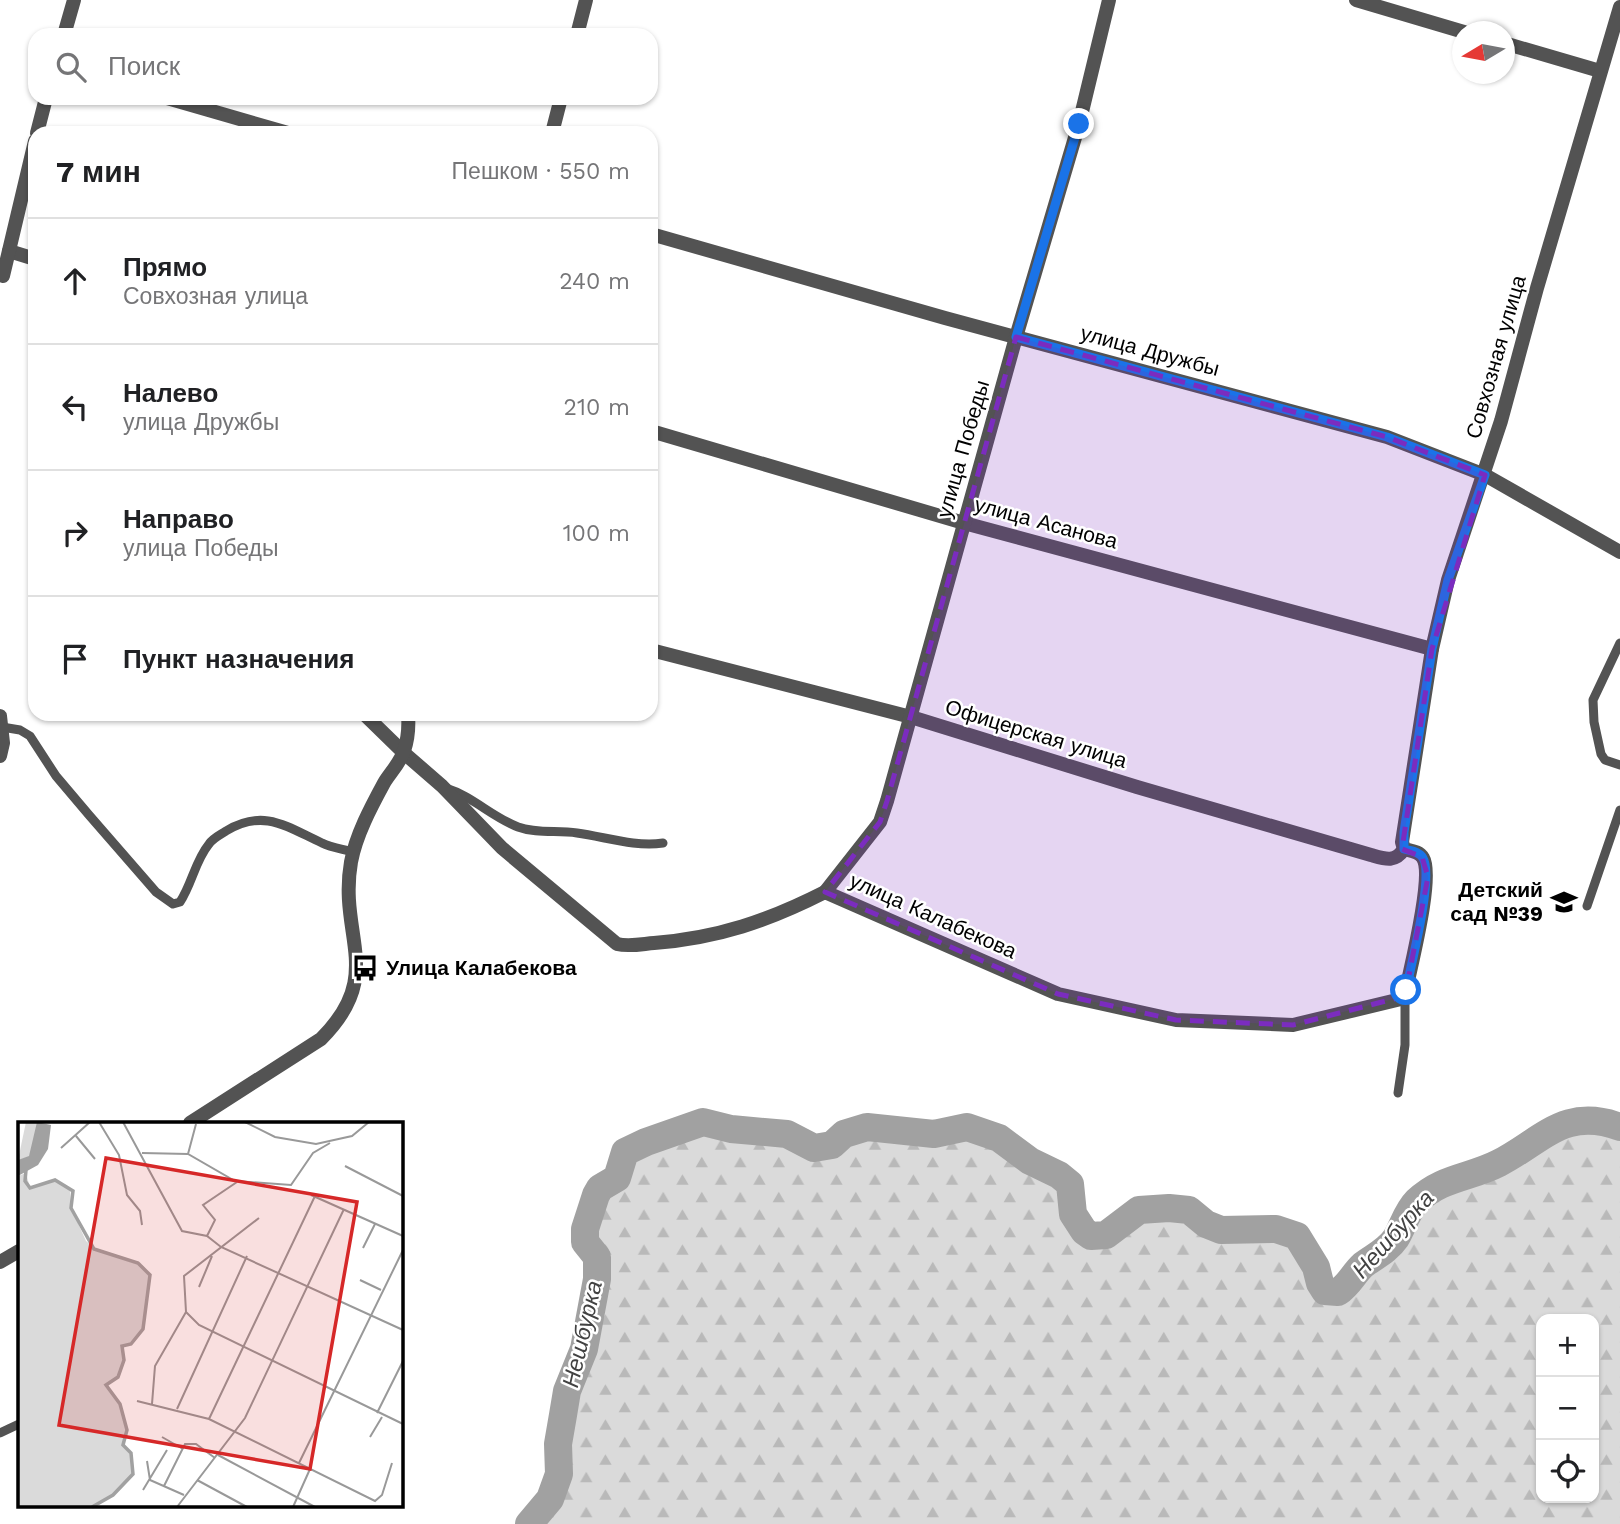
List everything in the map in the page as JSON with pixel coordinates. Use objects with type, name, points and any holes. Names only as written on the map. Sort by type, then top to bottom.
[{"type":"street","points":[[66,28],[74,0]]},
{"type":"street","points":[[579,28],[586,0]]},
{"type":"street","name":"улица Победы","points":[[825,892],[880,822],[1016,337],[1079,124],[1109,0]]},
{"type":"street","points":[[1356,0],[1452,28]]},
{"type":"street","name":"Совхозная улица","points":[[1404,849],[1404,832],[1432,649],[1448,580],[1485,475],[1620,7]]},
{"type":"street","points":[[1515,46],[1600,71]]},
{"type":"street","points":[[39,126],[44,105]]},
{"type":"street","points":[[191,105],[264,126]]},
{"type":"street","points":[[554,126],[559,105]]},
{"type":"street","points":[[3,276],[28,171]]},
{"type":"street","name":"улица Дружбы","points":[[658,236],[1016,337],[1387,437],[1485,475],[1620,552]]},
{"type":"street","points":[[9,251],[28,257]]},
{"type":"street","name":"улица Асанова","points":[[658,433],[964,523],[1432,649]]},
{"type":"street","name":"Офицерская улица","points":[[658,652],[911,717],[1137,788],[1371,855],[1393,860],[1399,857],[1404,849]]},
{"type":"street","name":"улица Калабекова","points":[[371,721],[442,786],[502,848],[617,944],[626,946],[683,940],[729,931],[776,916],[825,892],[1058,995],[1176,1020],[1293,1025],[1395,1002],[1405,996]]},
{"type":"street","points":[[192,1122],[309,1048],[338,1020],[350,999],[357,976],[350,909],[351,866],[368,814],[404,753],[408,721]]},
{"type":"street","points":[[0,756],[3,743],[1,722]]},
{"type":"street","points":[[1404,849],[1422,856],[1428,877],[1405,996]]},
{"type":"street","points":[[0,1262],[18,1252]]},
{"type":"lane","points":[[1620,643],[1593,700],[1594,722],[1601,754],[1605,760],[1620,765]]},
{"type":"lane","points":[[1,722],[30,736],[57,776],[89,815],[156,892],[173,904],[180,902],[189,887],[195,869],[209,844],[232,827],[254,819],[272,821],[325,845],[354,852]]},
{"type":"lane","points":[[442,786],[460,792],[516,827],[530,831],[575,833],[631,843],[663,843]]},
{"type":"lane","points":[[1587,906],[1620,810]]},
{"type":"lane","points":[[1398,1093],[1405,1045],[1405,996]]},
{"type":"lane","points":[[0,1433],[18,1424]]},
{"type":"highlighted area","points":[[1016,337],[1387,437],[1485,475],[1432,649],[1402,849],[1422,857],[1428,877],[1405,996],[1293,1025],[1176,1020],[1058,994],[825,892],[880,822]]},
{"type":"green space","points":[[1581,1120],[1606,1122],[1620,1127],[1620,1524],[529,1524],[550,1499],[559,1474],[558,1444],[567,1391],[584,1349],[597,1279],[597,1257],[585,1242],[585,1229],[596,1195],[600,1188],[617,1178],[625,1152],[646,1142],[703,1122],[731,1129],[787,1134],[814,1148],[832,1145],[844,1134],[867,1127],[934,1134],[967,1127],[999,1138],[1030,1161],[1059,1175],[1070,1184],[1073,1214],[1084,1231],[1091,1236],[1106,1235],[1139,1210],[1169,1208],[1189,1210],[1206,1224],[1221,1230],[1276,1229],[1297,1236],[1316,1267],[1325,1291],[1338,1292],[1348,1285],[1362,1266],[1380,1255],[1394,1240],[1414,1204],[1433,1187],[1499,1163],[1552,1128]]},
{"type":"waterway","name":"Нешбурка","points":[[529,1524],[550,1499],[559,1474],[558,1444],[567,1391],[584,1349],[597,1279],[597,1257],[585,1242],[585,1229],[596,1195],[600,1188],[617,1178],[625,1152],[646,1142],[703,1122],[731,1129],[787,1134],[814,1148],[832,1145],[844,1134],[867,1127],[934,1134],[967,1127],[999,1138],[1030,1161],[1059,1175],[1070,1184],[1073,1214],[1084,1231],[1091,1236],[1106,1235],[1139,1210],[1169,1208],[1189,1210],[1206,1224],[1221,1230],[1276,1229],[1297,1236],[1316,1267],[1325,1291],[1338,1292],[1363,1265],[1392,1243],[1417,1201],[1436,1187],[1499,1163],[1542,1136],[1569,1123],[1601,1122],[1620,1127]]},
{"type":"place","name":"Детский сад №39","points":[[1564,902]]},
{"type":"place","name":"Улица Калабекова","points":[[365,968]]},
{"type":"route","points":[[1079,124],[1016,337],[1387,437],[1485,475],[1448,580],[1432,649],[1402,842],[1404,849],[1419,853],[1425,860],[1428,877],[1406,990]]}]
